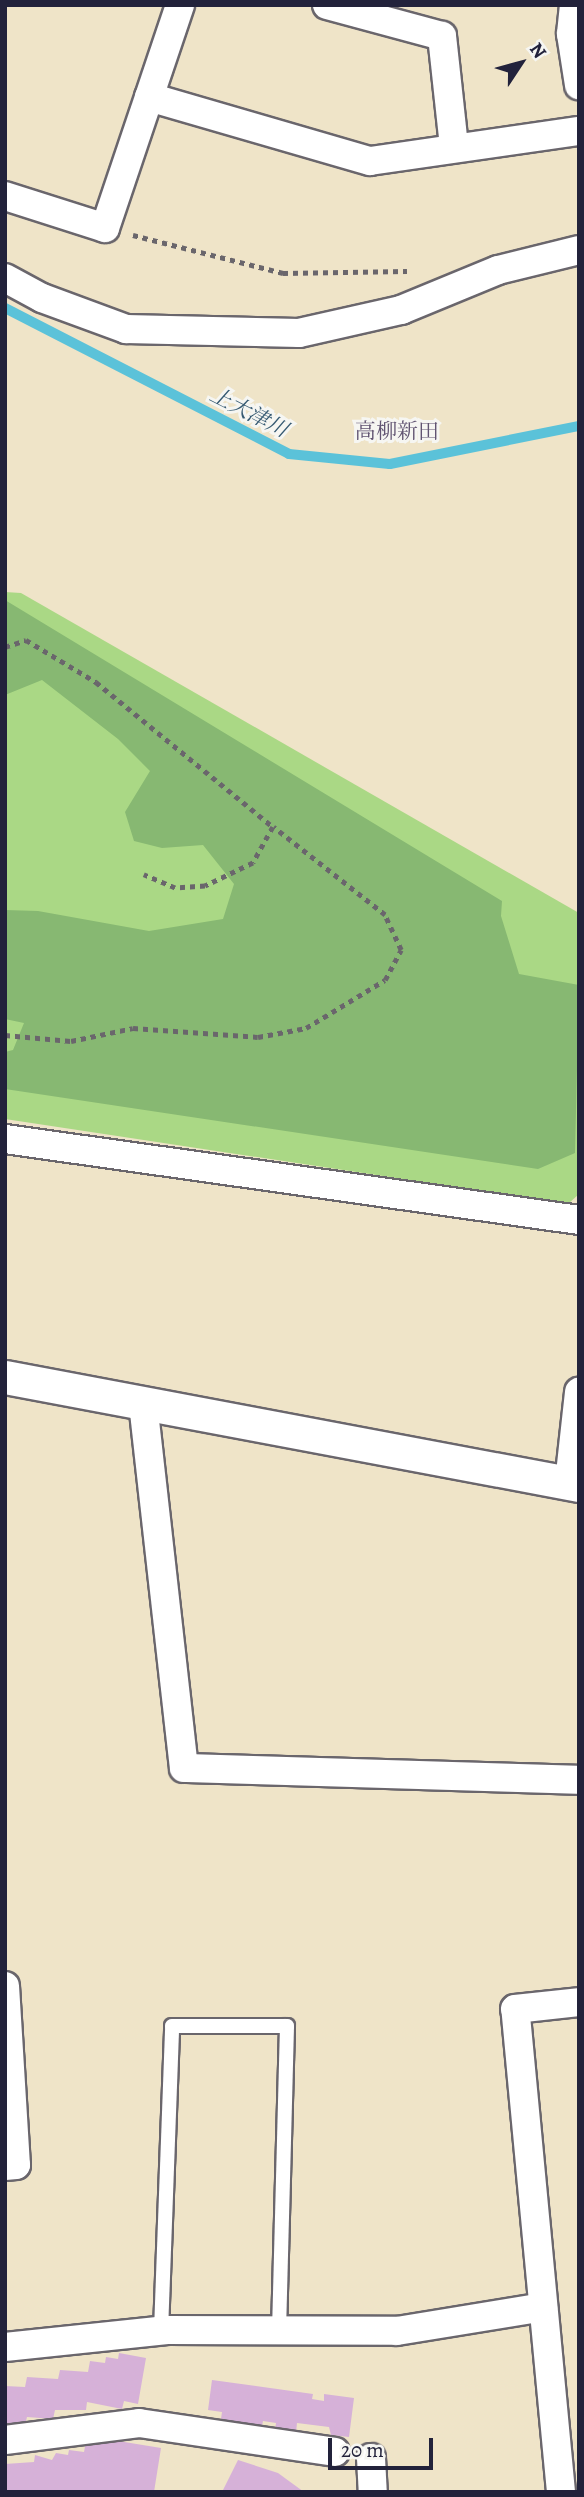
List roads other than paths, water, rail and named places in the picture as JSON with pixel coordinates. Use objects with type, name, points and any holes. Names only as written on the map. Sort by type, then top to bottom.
[{"type":"street","points":[[5,195],[106,228],[180,5]]},
{"type":"street","points":[[327,5],[442,36],[454,146]]},
{"type":"street","points":[[573,5],[571,34],[579,85]]},
{"type":"street","points":[[149,97],[370,160],[454,146],[579,131]]},
{"type":"street","points":[[5,278],[42,298],[126,328],[299,332],[401,310],[498,270],[579,250]]},
{"type":"street","points":[[5,1139],[579,1220]]},
{"type":"street","points":[[5,1377],[574,1484],[579,1391]]},
{"type":"street","points":[[143,1403],[184,1768],[579,1780]]},
{"type":"street","points":[[5,1986],[16,2165],[5,2166]]},
{"type":"street","points":[[561,2492],[515,2009],[579,2002]]},
{"type":"street","points":[[5,2347],[161,2331],[397,2331],[543,2307]]},
{"type":"street","points":[[5,2440],[139,2423],[334,2452]]},
{"type":"street","points":[[371,2458],[373,2492]]},
{"type":"lane","points":[[161,2331],[172,2026],[287,2026],[279,2331]]},
{"type":"waterway","name":"上大津川","points":[[5,308],[289,454],[390,464],[579,426]]},
{"type":"district","name":"高柳新田","points":[[397,431]]}]
